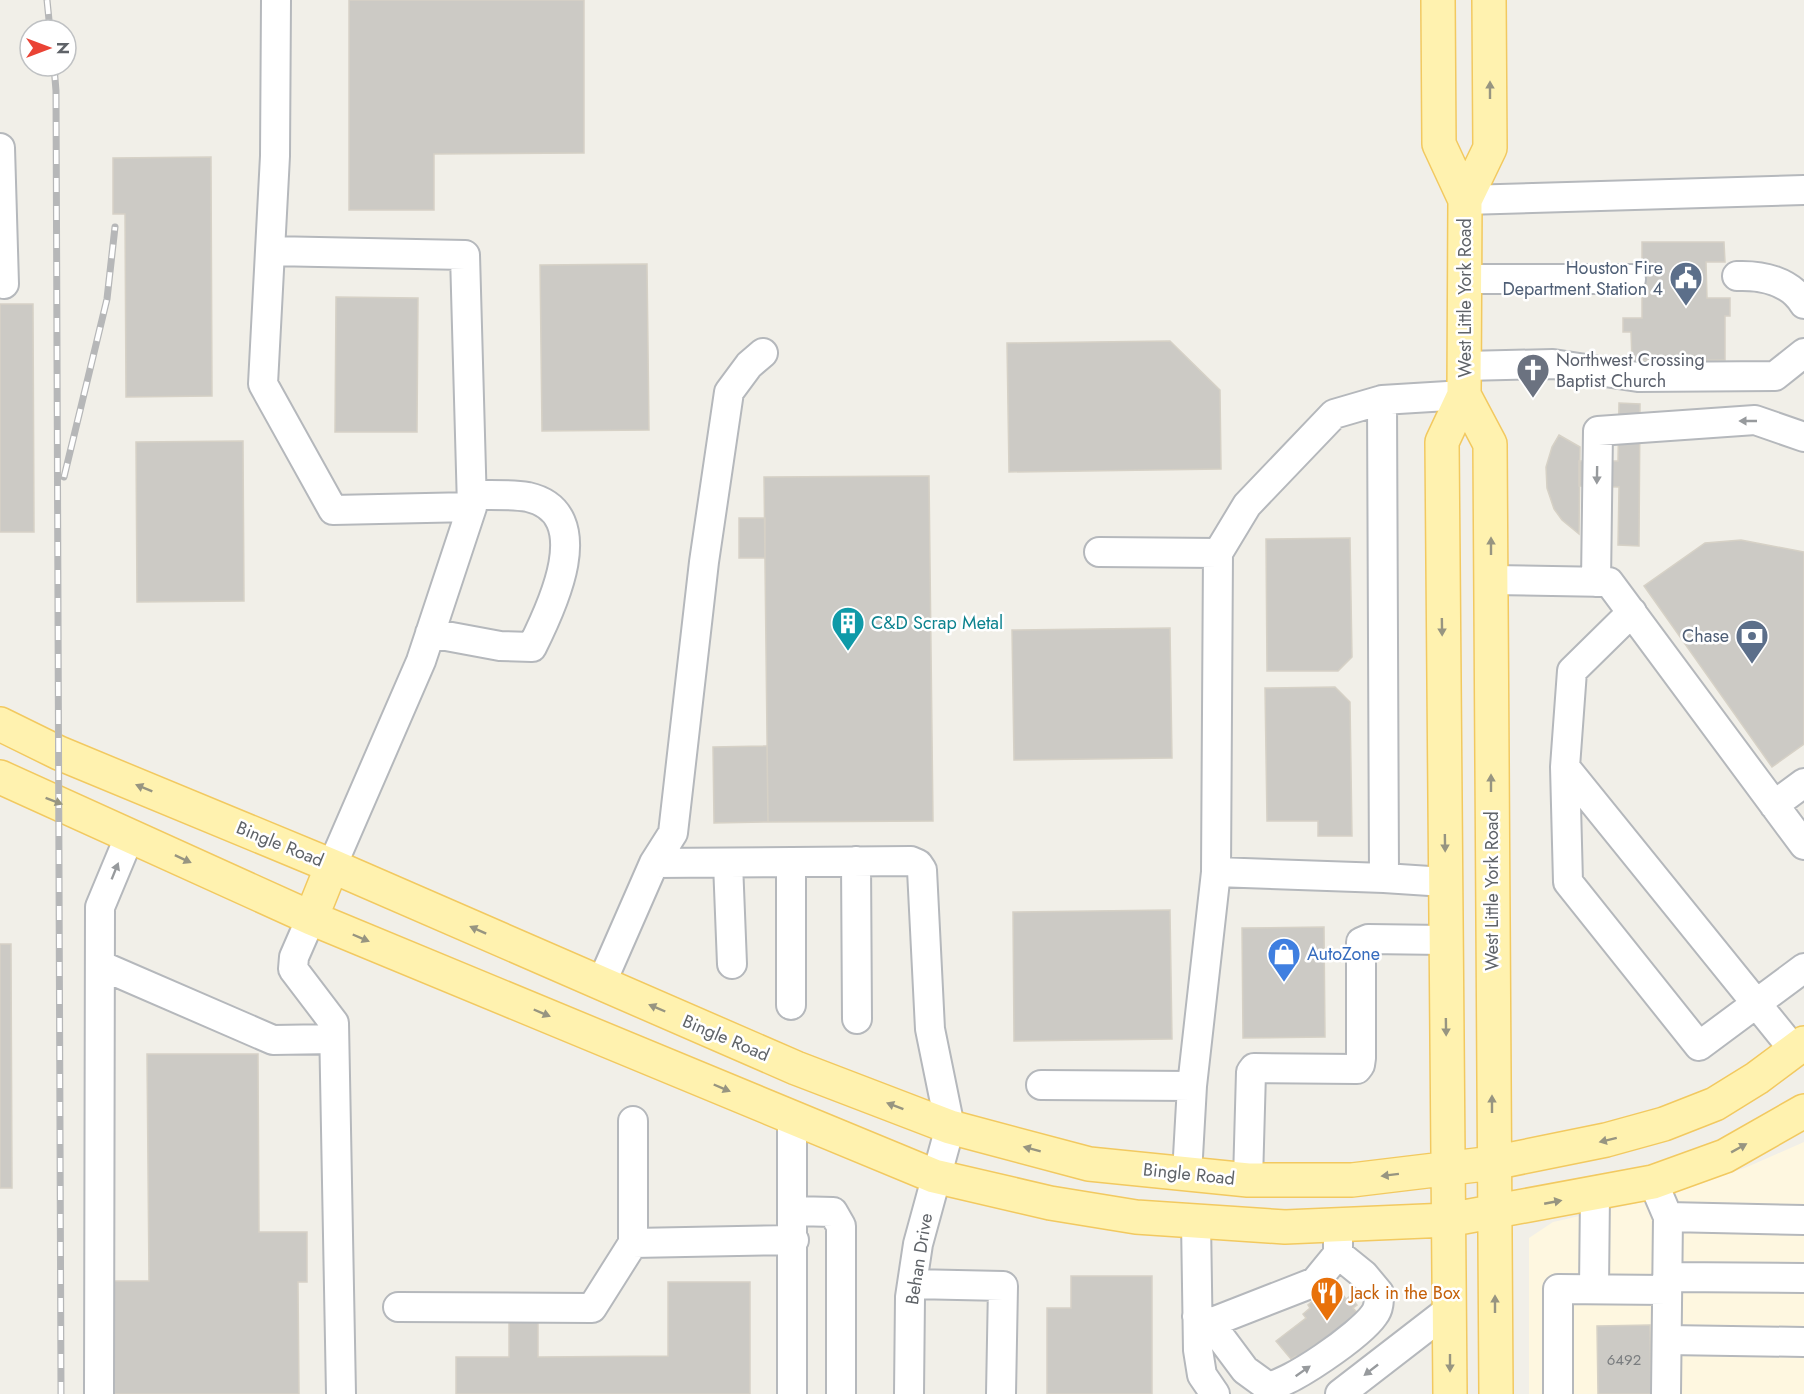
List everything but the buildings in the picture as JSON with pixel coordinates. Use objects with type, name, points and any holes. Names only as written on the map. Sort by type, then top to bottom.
[{"type":"main road","name":"West Little York Road","points":[[1438,0],[1439,144],[1465,200],[1465,380],[1442,442],[1450,1394]]},
{"type":"main road","name":"West Little York Road","points":[[1465,200],[1490,148],[1489,0]]},
{"type":"main road","name":"West Little York Road","points":[[1465,380],[1490,444],[1496,1394]]},
{"type":"main road","points":[[1442,582],[1491,580]]},
{"type":"main road","name":"Bingle Road","points":[[0,724],[59,753],[332,866],[795,1068],[950,1127],[1089,1164],[1248,1180],[1352,1180],[1493,1163],[1606,1140],[1664,1124],[1715,1104],[1801,1053]]},
{"type":"main road","points":[[0,777],[311,918],[934,1176],[1050,1203],[1136,1217],[1285,1227],[1345,1250],[1448,1220],[1653,1182],[1725,1156],[1804,1111]]},
{"type":"main road","points":[[311,918],[332,866]]},
{"type":"street","points":[[276,0],[275,156],[263,384],[333,510],[529,498],[545,505],[558,515],[564,535],[565,568],[547,617],[532,647],[501,646],[430,633]]},
{"type":"street","points":[[0,148],[4,284]]},
{"type":"street","points":[[1465,200],[1804,190]]},
{"type":"street","points":[[270,251],[465,255],[472,501],[421,662],[332,866]]},
{"type":"street","points":[[1737,276],[1751,275],[1789,286],[1804,304]]},
{"type":"street","points":[[1465,279],[1631,279]]},
{"type":"street","points":[[601,984],[654,863],[673,833],[704,561],[729,392],[749,365],[763,353]]},
{"type":"street","points":[[1187,1174],[1192,1086],[1216,873],[1218,553],[1246,505],[1334,414],[1382,400],[1465,380],[1554,364],[1638,377],[1775,376],[1804,353]]},
{"type":"street","points":[[1382,400],[1384,878]]},
{"type":"street","points":[[1596,582],[1598,431],[1755,420],[1804,436]]},
{"type":"street","points":[[1099,552],[1218,553]]},
{"type":"street","points":[[1491,580],[1610,582],[1804,845]]},
{"type":"street","points":[[1632,612],[1572,671],[1565,767],[1568,882],[1699,1046],[1804,968]]},
{"type":"street","points":[[1565,767],[1757,1005],[1801,1053]]},
{"type":"street","points":[[1774,805],[1804,783]]},
{"type":"street","points":[[99,1394],[100,907],[130,835]]},
{"type":"street","points":[[856,861],[857,1019]]},
{"type":"street","points":[[654,863],[910,861],[918,864],[924,877],[930,1029],[950,1127]]},
{"type":"street","points":[[791,862],[791,1005]]},
{"type":"street","points":[[728,863],[732,964]]},
{"type":"street","points":[[1216,873],[1445,882]]},
{"type":"street","points":[[311,918],[294,957],[293,969],[334,1023],[341,1394]]},
{"type":"street","points":[[1248,1180],[1251,1072],[1254,1068],[1357,1069],[1361,1058],[1361,942],[1368,939],[1445,940]]},
{"type":"street","points":[[100,965],[273,1040],[334,1039]]},
{"type":"street","points":[[1041,1085],[1192,1086]]},
{"type":"street","points":[[792,1118],[794,1211],[792,1394]]},
{"type":"street","points":[[398,1307],[592,1308],[633,1243],[633,1121]]},
{"type":"street","name":"Behan Drive","points":[[909,1394],[912,1284],[918,1244],[934,1176],[950,1127]]},
{"type":"street","points":[[1653,1182],[1668,1217],[1666,1394]]},
{"type":"street","points":[[1594,1289],[1595,1194]]},
{"type":"street","points":[[794,1211],[833,1212],[841,1226],[841,1394]]},
{"type":"street","points":[[1668,1217],[1804,1220]]},
{"type":"street","points":[[1196,1221],[1211,1328],[1245,1370],[1267,1386],[1289,1380],[1362,1329],[1376,1313],[1379,1293],[1345,1250],[1315,1282],[1211,1328],[1198,1350],[1202,1375],[1215,1394]]},
{"type":"street","points":[[633,1243],[794,1240]]},
{"type":"street","points":[[1558,1394],[1558,1289],[1804,1278]]},
{"type":"street","points":[[912,1284],[1003,1286],[1001,1394]]},
{"type":"street","points":[[1340,1394],[1450,1309]]},
{"type":"street","points":[[1667,1340],[1804,1341]]},
{"type":"shaded area","points":[[1804,1142],[1804,1394],[1529,1394],[1529,1238],[1553,1222],[1651,1200],[1747,1167]]},
{"type":"railway","points":[[47,0],[49,18]]},
{"type":"railway","points":[[55,78],[61,1394]]},
{"type":"railway","points":[[64,477],[107,299],[115,227]]},
{"type":"place","name":"Houston Fire Department Station 4","points":[[1686,307]]},
{"type":"place","name":"Northwest Crossing Baptist Church","points":[[1533,399]]},
{"type":"place","name":"C&D Scrap Metal","points":[[848,652]]},
{"type":"place","name":"Chase","points":[[1752,665]]},
{"type":"place","name":"AutoZone","points":[[1284,983]]},
{"type":"place","name":"Jack in the Box","points":[[1327,1322]]}]
